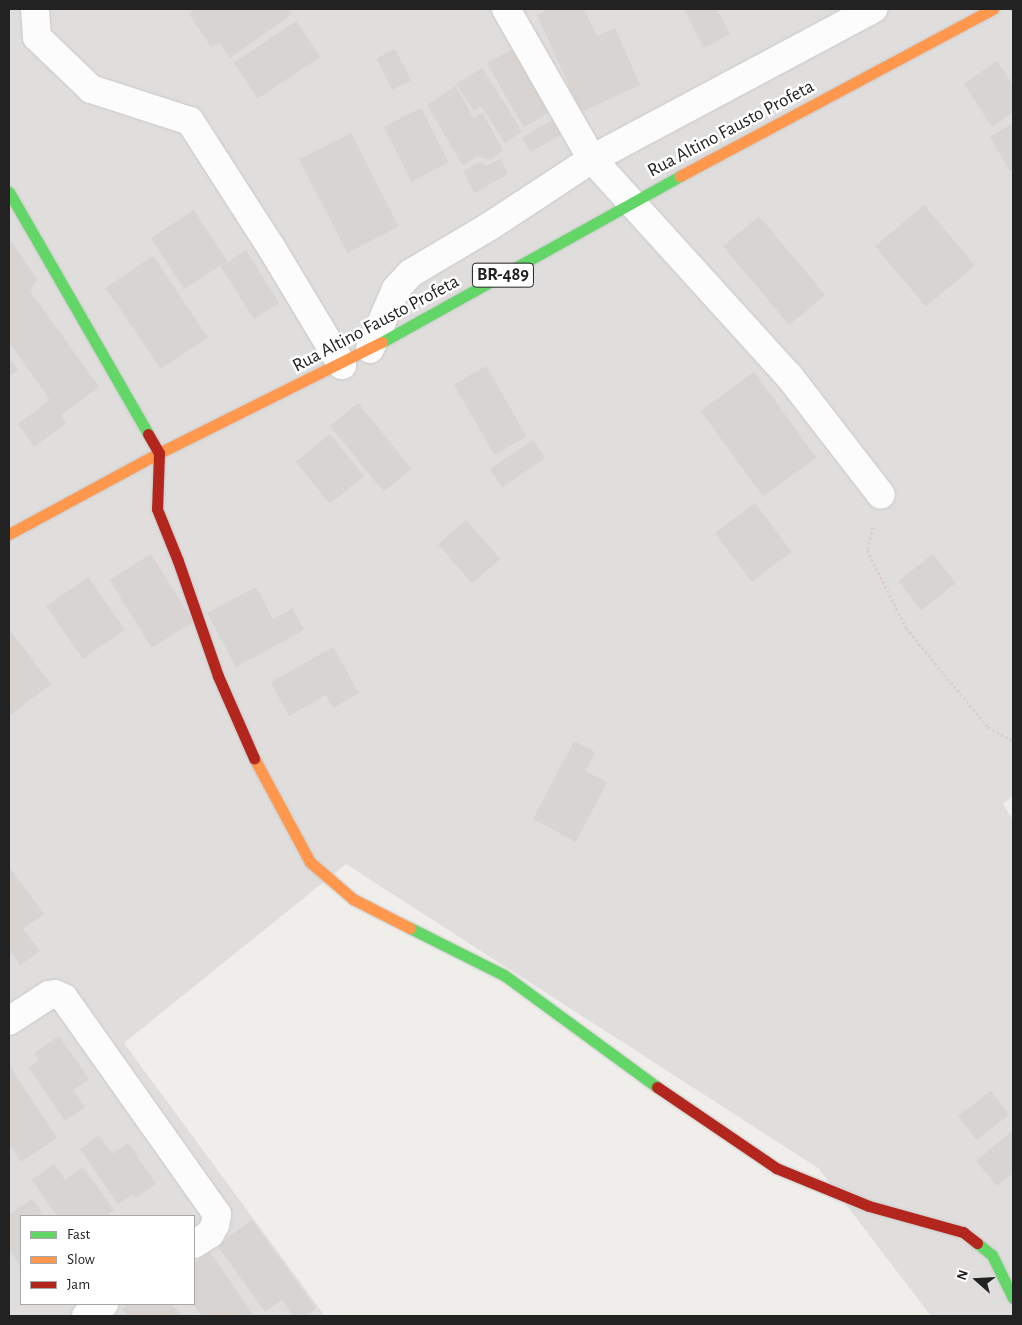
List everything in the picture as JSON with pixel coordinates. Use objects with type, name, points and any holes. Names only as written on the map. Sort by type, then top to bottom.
[{"type":"street","points":[[35,9],[37,38],[92,89],[190,121],[271,247],[342,365]]},
{"type":"street","points":[[506,9],[592,159],[789,376],[881,495]]},
{"type":"street","points":[[370,350],[396,289],[411,273],[490,226],[592,159],[873,9]]},
{"type":"street","name":"Rua Altino Fausto Profeta","points":[[9,534],[159,453],[342,365],[631,202],[993,9]]},
{"type":"street","points":[[9,192],[159,453],[157,509],[178,561],[218,676],[258,766],[310,862],[353,899],[504,975],[682,1105],[776,1168],[869,1206],[963,1232],[992,1254],[1013,1298]]},
{"type":"street","points":[[9,1021],[49,995],[55,994],[64,998],[216,1214],[215,1225],[210,1234],[195,1243]]},
{"type":"street","points":[[86,1316],[102,1305]]},
{"type":"path","points":[[881,495],[868,550],[906,628],[988,727],[1013,741]]},
{"type":"shaded area","points":[[9,9],[1013,9],[1013,796],[1003,804],[1013,820],[1013,1316],[931,1316],[818,1168],[346,864],[124,1043],[325,1316],[9,1316]]},
{"type":"building","points":[[196,9],[288,9],[292,14],[230,58],[220,43],[211,47],[189,14]]},
{"type":"building","points":[[549,9],[584,9],[597,36],[615,28],[640,85],[581,112],[537,15]]},
{"type":"building","points":[[684,9],[717,9],[730,34],[704,48]]},
{"type":"building","points":[[296,21],[320,57],[258,99],[234,63]]},
{"type":"building","points":[[395,49],[411,80],[392,90],[376,59]]},
{"type":"building","points":[[512,49],[549,113],[524,128],[487,64]]},
{"type":"building","points":[[997,61],[1013,85],[1013,112],[992,127],[964,84]]},
{"type":"building","points":[[482,68],[522,131],[505,143],[481,106],[474,111],[456,84]]},
{"type":"building","points":[[456,86],[474,119],[482,112],[503,150],[491,160],[476,156],[463,166],[427,105]]},
{"type":"building","points":[[421,108],[449,162],[411,181],[384,127]]},
{"type":"building","points":[[552,120],[561,135],[531,153],[522,138]]},
{"type":"building","points":[[1013,123],[1013,169],[1010,171],[990,137]]},
{"type":"building","points":[[351,133],[399,227],[347,253],[299,159]]},
{"type":"building","points":[[501,159],[508,174],[474,193],[463,171],[479,162],[486,166]]},
{"type":"building","points":[[924,205],[975,266],[926,307],[875,246]]},
{"type":"building","points":[[194,210],[228,262],[246,250],[279,303],[254,319],[220,266],[184,289],[151,238]]},
{"type":"building","points":[[759,216],[825,295],[789,325],[723,246]]},
{"type":"building","points":[[9,238],[37,279],[30,291],[99,387],[61,415],[66,423],[34,447],[18,424],[50,400],[9,342]]},
{"type":"building","points":[[153,256],[208,337],[161,369],[106,288]]},
{"type":"building","points":[[9,358],[18,370],[9,377]]},
{"type":"building","points":[[486,366],[526,436],[494,455],[454,384]]},
{"type":"building","points":[[754,372],[816,458],[763,497],[701,411]]},
{"type":"building","points":[[358,403],[411,469],[384,492],[330,426]]},
{"type":"building","points":[[330,434],[364,476],[330,504],[296,462]]},
{"type":"building","points":[[533,440],[545,458],[502,487],[490,469]]},
{"type":"building","points":[[755,503],[792,552],[752,582],[715,533]]},
{"type":"building","points":[[466,520],[500,559],[472,584],[438,544]]},
{"type":"building","points":[[151,554],[193,622],[152,648],[109,580]]},
{"type":"building","points":[[933,554],[956,583],[921,610],[898,581]]},
{"type":"building","points":[[88,577],[125,629],[83,659],[46,606]]},
{"type":"building","points":[[256,587],[273,619],[293,608],[304,630],[236,667],[207,613]]},
{"type":"building","points":[[9,629],[51,684],[9,716]]},
{"type":"building","points":[[333,647],[359,693],[333,708],[326,695],[289,716],[271,682]]},
{"type":"building","points":[[574,741],[595,752],[585,771],[607,782],[576,842],[533,819]]},
{"type":"building","points":[[10,868],[44,914],[23,929],[40,951],[20,965],[9,949]]},
{"type":"building","points":[[59,1036],[89,1079],[73,1090],[85,1107],[65,1121],[29,1068],[39,1060],[34,1053]]},
{"type":"building","points":[[9,1065],[57,1138],[21,1162],[9,1144]]},
{"type":"building","points":[[991,1091],[1009,1115],[976,1140],[958,1116]]},
{"type":"building","points":[[1013,1130],[1013,1173],[997,1186],[976,1161]]},
{"type":"building","points":[[99,1135],[112,1154],[128,1143],[156,1184],[136,1198],[133,1194],[118,1204],[80,1149]]},
{"type":"building","points":[[54,1164],[65,1180],[83,1167],[114,1210],[107,1215],[56,1215],[32,1180]]},
{"type":"building","points":[[32,1199],[43,1215],[20,1215],[20,1266],[9,1249],[9,1212],[10,1214]]},
{"type":"building","points":[[252,1220],[316,1308],[306,1316],[293,1316],[282,1300],[265,1312],[217,1245]]},
{"type":"building","points":[[210,1252],[254,1316],[202,1316],[194,1305],[195,1262]]},
{"type":"building","points":[[128,1305],[173,1305],[181,1316],[128,1316],[122,1309]]},
{"type":"traffic: fast","points":[[382,342],[680,176]]},
{"type":"traffic: fast","points":[[9,192],[148,434]]},
{"type":"traffic: fast","points":[[410,928],[504,975],[657,1087]]},
{"type":"traffic: fast","points":[[977,1243],[992,1255],[1013,1298]]},
{"type":"traffic: slow","points":[[680,176],[993,9]]},
{"type":"traffic: slow","points":[[9,534],[159,453],[382,342]]},
{"type":"traffic: slow","points":[[254,758],[310,862],[353,899],[410,928]]},
{"type":"traffic: jam","points":[[148,434],[159,453],[157,509],[178,561],[218,676],[254,758]]},
{"type":"traffic: jam","points":[[657,1087],[776,1168],[869,1206],[963,1232],[977,1243]]}]
